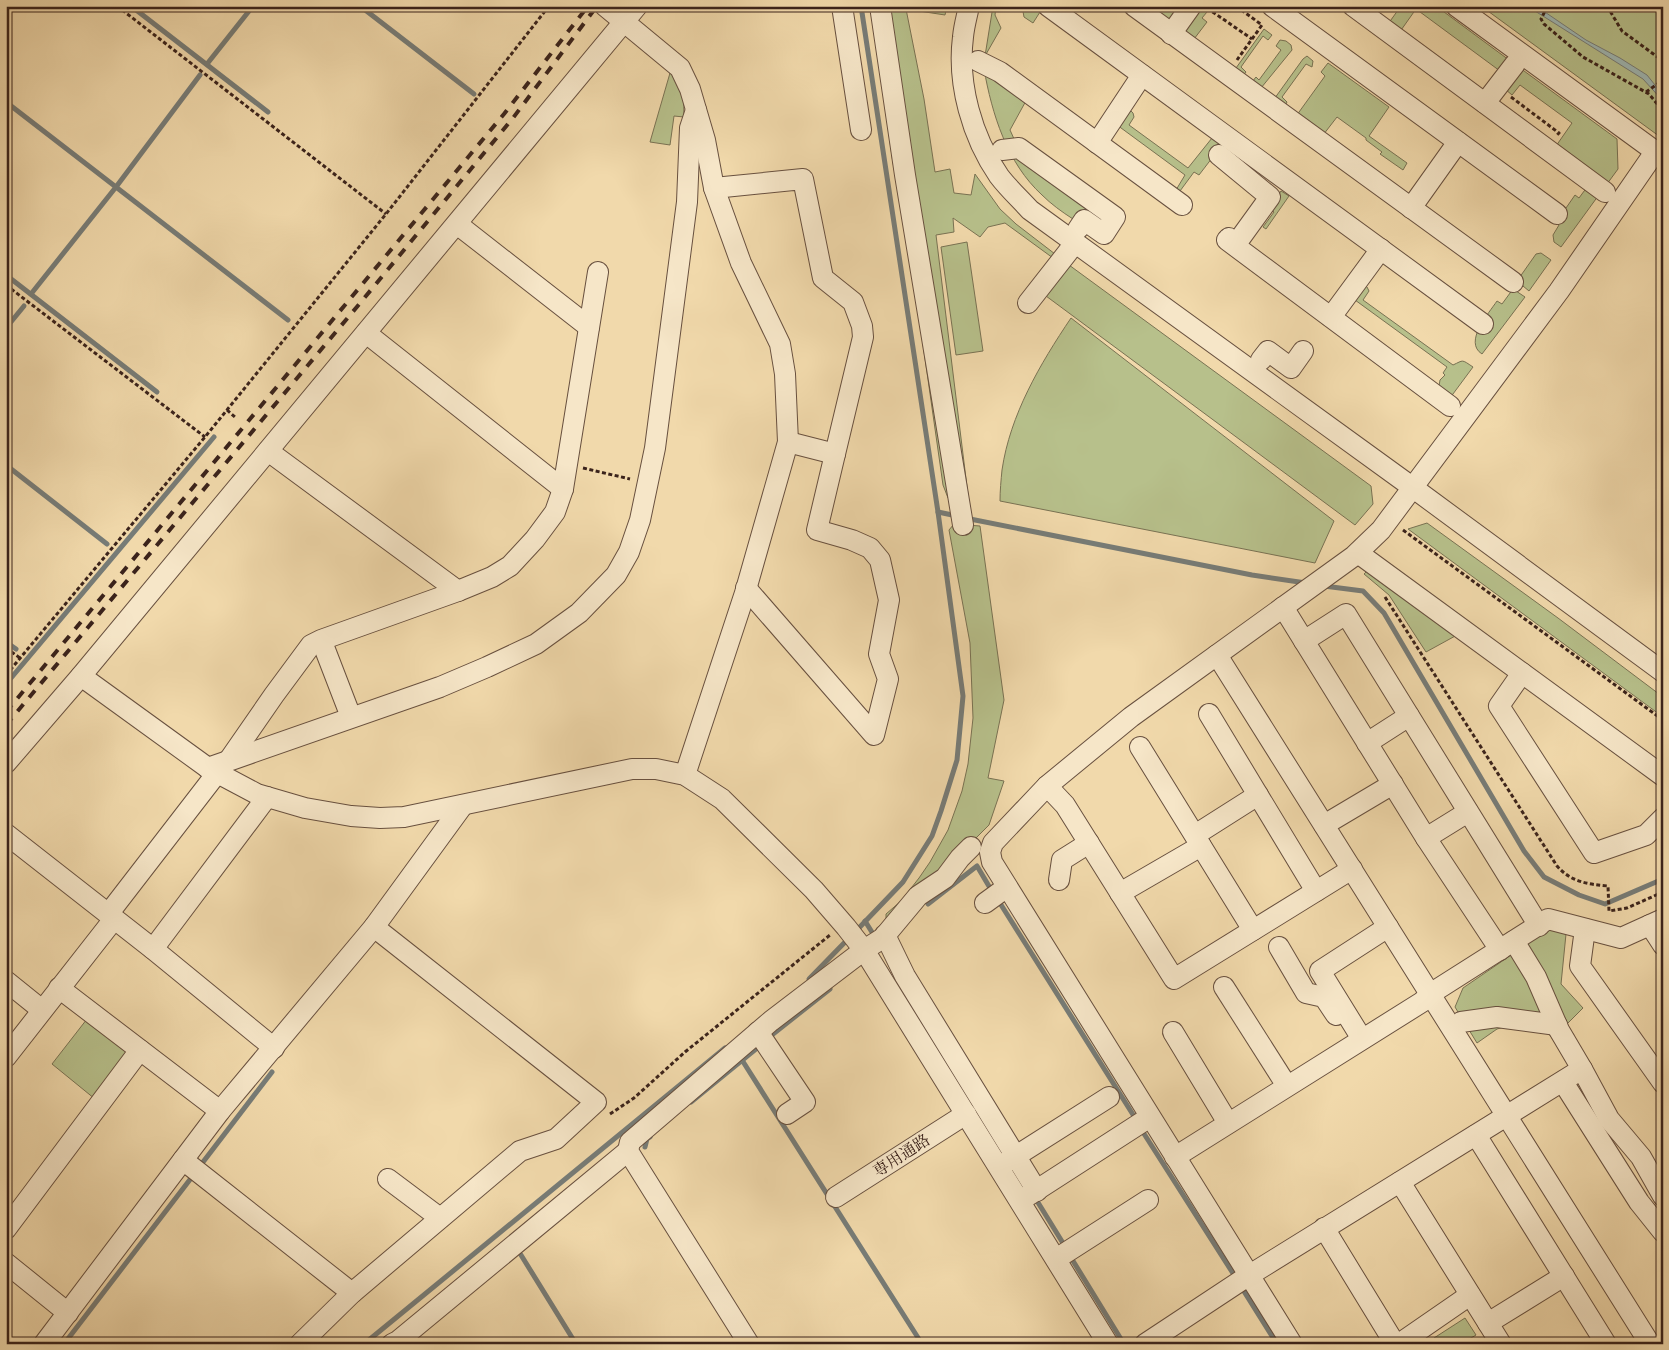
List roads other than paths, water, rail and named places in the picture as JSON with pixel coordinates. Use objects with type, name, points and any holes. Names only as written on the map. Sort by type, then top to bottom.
[{"type":"street","points":[[605,6],[631,14],[680,68],[690,89],[705,140],[714,188],[741,263],[780,344],[785,374],[788,442],[746,588],[685,775]]},
{"type":"street","points":[[842,6],[861,130]]},
{"type":"street","points":[[880,6],[905,175],[962,524]]},
{"type":"street","points":[[969,6],[963,37],[963,71],[967,103],[973,126],[982,147],[1000,176],[1030,210],[1076,236],[1258,364],[1412,487],[1663,672]]},
{"type":"street","points":[[1048,6],[1483,324]]},
{"type":"street","points":[[1134,6],[1514,282]]},
{"type":"street","points":[[1171,34],[1191,6]]},
{"type":"street","points":[[1272,6],[1557,214]]},
{"type":"street","points":[[1353,6],[1605,192]]},
{"type":"street","points":[[1292,1344],[1175,1156],[1095,1044],[1005,889],[992,862],[990,852],[993,843],[1047,786],[1131,717],[1358,553],[1381,530],[1659,154],[1456,6]]},
{"type":"street","points":[[6,763],[81,676],[631,14]]},
{"type":"street","points":[[978,61],[1000,72],[1182,205]]},
{"type":"street","points":[[1485,103],[1515,64]]},
{"type":"street","points":[[1097,143],[1142,75]]},
{"type":"street","points":[[218,767],[351,717],[440,687],[536,644],[579,613],[616,575],[630,552],[640,520],[656,448],[687,202],[690,128],[696,110]]},
{"type":"street","points":[[1411,208],[1458,142]]},
{"type":"street","points":[[1002,150],[1020,148],[1116,217],[1104,234],[1084,220],[1076,236],[1028,303]]},
{"type":"street","points":[[1219,155],[1270,196],[1236,244],[1228,239],[1450,406]]},
{"type":"street","points":[[714,188],[803,179],[823,278],[853,302],[862,326],[864,338],[817,530],[852,540],[870,548],[880,560],[889,600],[879,654],[888,678],[874,734],[746,588]]},
{"type":"street","points":[[457,224],[589,327]]},
{"type":"street","points":[[1331,318],[1381,249]]},
{"type":"street","points":[[6,1057],[59,988],[218,767],[311,645],[492,577],[510,566],[535,539],[555,512],[563,489],[598,272]]},
{"type":"street","points":[[366,333],[563,489]]},
{"type":"street","points":[[1258,364],[1268,351],[1291,368],[1304,351]]},
{"type":"street","points":[[788,442],[835,454]]},
{"type":"street","points":[[268,451],[458,591]]},
{"type":"street","points":[[1358,553],[1663,776]]},
{"type":"street","points":[[1283,607],[1426,838],[1507,946],[1536,977],[1557,1025],[1608,1119],[1641,1158],[1656,1170],[1663,1196]]},
{"type":"street","points":[[1304,642],[1346,614],[1539,926]]},
{"type":"street","points":[[324,647],[351,717]]},
{"type":"street","points":[[1217,655],[1650,1344]]},
{"type":"street","points":[[1522,673],[1499,706],[1594,853],[1646,834],[1663,818]]},
{"type":"street","points":[[81,676],[257,794],[305,808],[351,816],[404,817],[632,769],[656,769],[685,775],[722,799],[814,890],[845,925],[873,942],[905,976],[1028,1196],[1101,1314],[1108,1344]]},
{"type":"street","points":[[1209,714],[1316,891]]},
{"type":"street","points":[[1367,743],[1409,716]]},
{"type":"street","points":[[1140,746],[1254,930]]},
{"type":"street","points":[[1324,825],[1393,784]]},
{"type":"street","points":[[1047,786],[1065,805],[1174,979],[1352,869]]},
{"type":"street","points":[[1120,893],[1198,840],[1258,795]]},
{"type":"street","points":[[153,948],[267,797]]},
{"type":"street","points":[[44,1344],[185,1162],[220,1112],[374,927],[463,805]]},
{"type":"street","points":[[1426,838],[1468,812]]},
{"type":"street","points":[[6,834],[153,948],[274,1048]]},
{"type":"street","points":[[1059,880],[1062,860],[1089,843]]},
{"type":"street","points":[[397,1343],[628,1151],[630,1142],[758,1044],[873,942],[918,896],[945,878],[971,847]]},
{"type":"street","points":[[985,903],[1005,889]]},
{"type":"street","points":[[1175,1156],[1422,1002],[1430,994],[1548,919],[1621,938],[1656,922],[1663,945]]},
{"type":"street","points":[[300,1344],[352,1293],[520,1151],[556,1139],[596,1102],[374,927]]},
{"type":"street","points":[[1358,1041],[1320,971],[1388,927]]},
{"type":"street","points":[[1585,929],[1580,966],[1663,1084]]},
{"type":"street","points":[[873,942],[966,1114],[1009,1161]]},
{"type":"street","points":[[1279,947],[1306,993],[1324,998],[1358,1041]]},
{"type":"street","points":[[6,981],[42,1010]]},
{"type":"street","points":[[1224,987],[1287,1086]]},
{"type":"street","points":[[59,988],[220,1112]]},
{"type":"street","points":[[1461,1022],[1497,1017],[1557,1025]]},
{"type":"street","points":[[1172,1032],[1228,1123]]},
{"type":"street","points":[[758,1044],[805,1102],[787,1114]]},
{"type":"street","points":[[6,1228],[140,1050]]},
{"type":"street","points":[[1145,1344],[1248,1275],[1582,1069]]},
{"type":"street","points":[[1562,1082],[1639,1202],[1663,1232]]},
{"type":"street","points":[[1009,1161],[1109,1097]]},
{"type":"street","name":"専用通路","points":[[836,1197],[966,1114]]},
{"type":"street","points":[[1028,1196],[1149,1118]]},
{"type":"street","points":[[1476,1135],[1606,1344]]},
{"type":"street","points":[[628,1151],[749,1344]]},
{"type":"street","points":[[185,1162],[352,1293]]},
{"type":"street","points":[[388,1179],[440,1218]]},
{"type":"street","points":[[1400,1182],[1501,1344]]},
{"type":"street","points":[[1064,1254],[1148,1200]]},
{"type":"street","points":[[1324,1228],[1395,1344]]},
{"type":"street","points":[[6,1263],[68,1313]]},
{"type":"street","points":[[1488,1323],[1564,1276]]},
{"type":"street","points":[[1399,1344],[1470,1295]]},
{"type":"water","points":[[1527,6],[1536,6],[1586,40],[1647,75],[1663,95],[1663,101],[1643,79]]},
{"type":"waterway","points":[[131,6],[268,112]]},
{"type":"waterway","points":[[207,64],[253,6]]},
{"type":"waterway","points":[[360,6],[474,94]]},
{"type":"waterway","points":[[856,931],[903,882],[932,836],[957,760],[963,696],[938,512],[861,6]]},
{"type":"waterway","points":[[31,294],[116,187],[200,75]]},
{"type":"waterway","points":[[6,102],[288,320]]},
{"type":"waterway","points":[[6,275],[157,392]]},
{"type":"waterway","points":[[6,328],[24,306]]},
{"type":"waterway","points":[[6,684],[214,437]]},
{"type":"waterway","points":[[6,465],[107,544]]},
{"type":"waterway","points":[[938,512],[957,516]]},
{"type":"waterway","points":[[965,518],[1252,575],[1306,583]]},
{"type":"waterway","points":[[1324,586],[1363,591],[1384,613],[1524,851],[1544,877],[1579,895],[1605,904],[1663,879]]},
{"type":"waterway","points":[[6,642],[16,649]]},
{"type":"waterway","points":[[928,904],[977,866],[993,893]]},
{"type":"waterway","points":[[998,900],[1137,1121]]},
{"type":"waterway","points":[[865,921],[875,937]]},
{"type":"waterway","points":[[809,979],[848,939]]},
{"type":"waterway","points":[[768,1038],[830,989]]},
{"type":"waterway","points":[[691,1102],[762,1044]]},
{"type":"waterway","points":[[364,1344],[725,1048]]},
{"type":"waterway","points":[[742,1060],[922,1344]]},
{"type":"waterway","points":[[200,1166],[272,1072]]},
{"type":"waterway","points":[[1141,1129],[1236,1278]]},
{"type":"waterway","points":[[645,1147],[647,1139],[650,1137]]},
{"type":"waterway","points":[[64,1344],[195,1173]]},
{"type":"waterway","points":[[1034,1196],[1066,1248]]},
{"type":"waterway","points":[[521,1255],[576,1344]]},
{"type":"waterway","points":[[1070,1256],[1124,1344]]},
{"type":"waterway","points":[[1240,1285],[1277,1344]]},
{"type":"railway","points":[[6,712],[504,114],[588,6]]},
{"type":"railway","points":[[6,725],[513,118],[597,6]]}]
